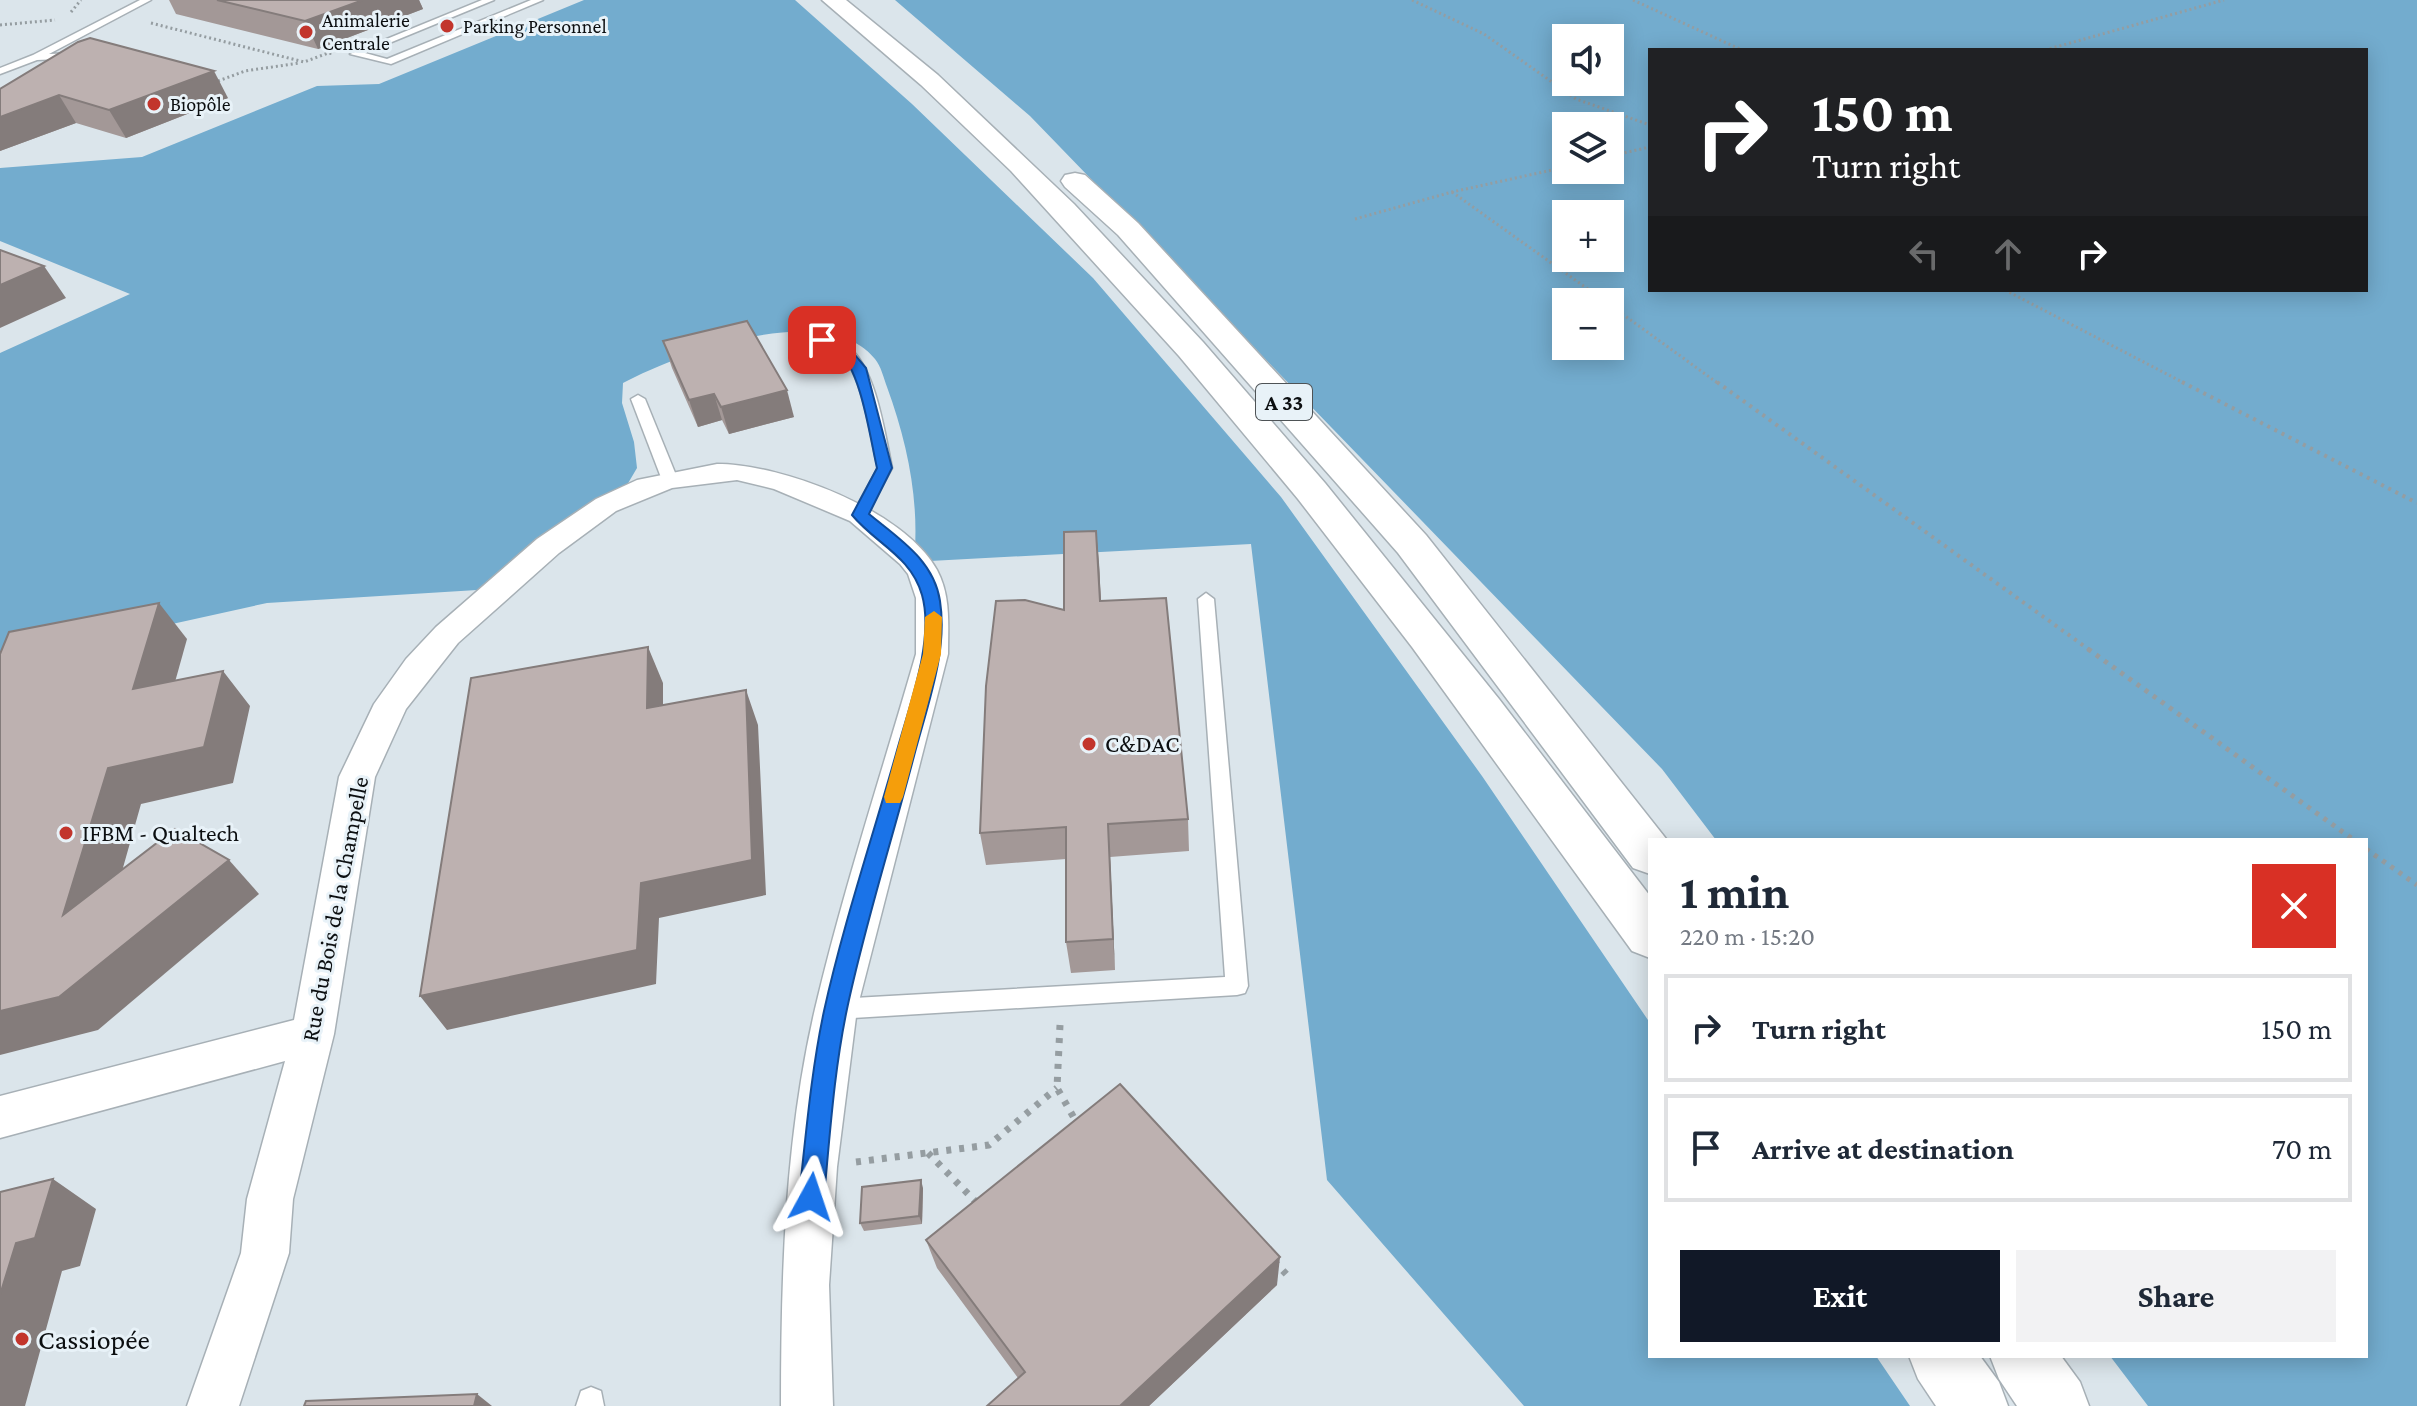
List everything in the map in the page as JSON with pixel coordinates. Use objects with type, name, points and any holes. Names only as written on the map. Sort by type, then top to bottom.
[{"type":"highway","name":"A 33","points":[[833,0],[907,60],[1050,193],[1236,400],[1368,559],[1546,791],[1648,933]]},
{"type":"highway","name":"A 33","points":[[868,2],[938,56],[1128,229],[1412,544],[1648,851]]},
{"type":"highway","points":[[1942,1358],[1975,1406]]},
{"type":"highway","points":[[2023,1358],[2056,1406]]},
{"type":"street","name":"Rue du Bois de la Champelle","points":[[213,1406],[265,1253],[270,1199],[313,1034],[357,777],[391,704],[447,635],[548,546],[606,505],[647,486],[717,472],[760,475],[860,515],[905,552],[923,572],[932,598],[934,637],[920,700],[836,1009],[826,1065],[805,1285],[807,1406]]},
{"type":"street","points":[[0,1117],[313,1034]]},
{"type":"lane","points":[[0,71],[36,57],[147,0]]},
{"type":"lane","points":[[355,54],[490,0]]},
{"type":"lane","points":[[355,54],[388,62],[535,0]]},
{"type":"lane","points":[[36,57],[97,55]]},
{"type":"lane","points":[[804,342],[822,340],[842,347],[859,368],[885,468],[860,515]]},
{"type":"lane","points":[[638,399],[670,480]]},
{"type":"lane","points":[[836,1009],[1237,986],[1206,599]]},
{"type":"path","points":[[1412,0],[1484,34],[1576,99],[1648,124]]},
{"type":"path","points":[[1633,0],[1738,48]]},
{"type":"path","points":[[2052,48],[2224,0]]},
{"type":"path","points":[[119,14],[304,62]]},
{"type":"path","points":[[218,81],[245,71],[304,62],[328,53],[344,57],[355,54]]},
{"type":"path","points":[[1624,153],[1648,147]]},
{"type":"path","points":[[1355,219],[1452,192],[1552,170]]},
{"type":"path","points":[[1452,192],[1587,288]]},
{"type":"path","points":[[2009,292],[2417,503]]},
{"type":"path","points":[[1624,315],[2351,838]]},
{"type":"path","points":[[2368,850],[2417,885]]},
{"type":"path","points":[[1061,998],[1057,1088],[1081,1130],[1091,1122]]},
{"type":"path","points":[[814,1167],[989,1145],[1057,1088]]},
{"type":"path","points":[[927,1152],[983,1209]]},
{"type":"path","points":[[1267,1253],[1287,1275]]},
{"type":"shaded area","points":[[584,0],[795,0],[912,104],[1093,278],[1281,497],[1482,776],[1648,1020],[1648,1358],[1877,1358],[1910,1406],[1524,1406],[1327,1180],[1251,544],[930,561],[915,548],[915,507],[909,466],[900,426],[882,373],[875,359],[852,341],[823,333],[788,332],[752,337],[679,358],[623,383],[622,403],[634,442],[637,468],[627,485],[493,589],[267,603],[0,662],[0,353],[130,294],[0,241],[0,168],[142,157],[317,86],[379,84]]},
{"type":"shaded area","points":[[895,0],[2417,0],[2417,1406],[2148,1406],[2112,1358],[2368,1358],[2368,838],[1714,838],[1662,769],[1030,116]]},
{"type":"building","points":[[217,0],[363,0],[305,21]]},
{"type":"building","points":[[90,38],[214,71],[109,110],[59,95],[0,117],[0,89],[78,42]]},
{"type":"building","points":[[0,250],[44,266],[0,285]]},
{"type":"building","points":[[747,321],[787,390],[721,407],[714,394],[689,400],[663,341]]},
{"type":"building","points":[[1096,531],[1100,601],[1166,598],[1188,819],[1108,824],[1113,939],[1066,942],[1066,827],[980,833],[986,686],[996,601],[1025,600],[1064,610],[1064,532]]},
{"type":"building","name":"IFBM - Qualtech","points":[[159,603],[133,689],[223,671],[204,747],[108,768],[63,915],[175,829],[229,860],[59,997],[0,1011],[0,654],[9,632]]},
{"type":"building","points":[[648,647],[647,708],[746,690],[752,860],[641,883],[637,950],[420,996],[471,678]]},
{"type":"building","points":[[1120,1084],[1280,1257],[1120,1406],[987,1406],[1025,1372],[926,1240]]},
{"type":"building","points":[[53,1179],[35,1238],[16,1243],[0,1295],[0,1192]]},
{"type":"building","points":[[921,1180],[919,1216],[860,1223],[862,1187]]},
{"type":"building","points":[[477,1394],[474,1406],[304,1406],[306,1401]]},
{"type":"slow traffic","points":[[893,797],[932,654],[934,617]]},
{"type":"place","name":"Parking Personnel","points":[[447,26]]},
{"type":"place","name":"Animalerie Centrale","points":[[306,32]]},
{"type":"place","name":"Biopôle","points":[[154,104]]},
{"type":"place","name":"C&DAC","points":[[1089,744]]},
{"type":"place","name":"IFBM - Qualtech","points":[[66,833]]},
{"type":"place","name":"Cassiopée","points":[[22,1339]]},
{"type":"route","points":[[811,1197],[826,1065],[836,1009],[920,700],[934,637],[932,598],[923,572],[911,557],[860,515],[885,468],[859,368],[842,347],[822,340]]}]
